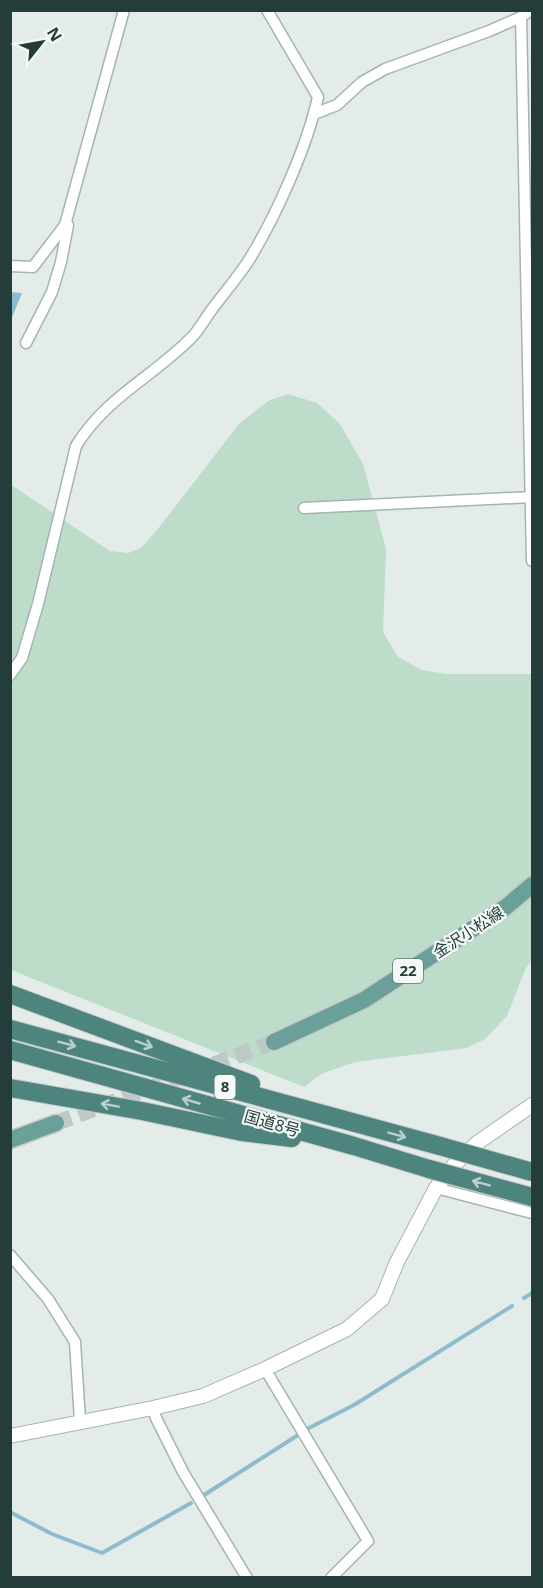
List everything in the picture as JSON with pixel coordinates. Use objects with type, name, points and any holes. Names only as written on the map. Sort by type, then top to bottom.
[{"type":"highway","name":"8","points":[[10,994],[363,1125]]},
{"type":"highway","name":"国道8号","points":[[10,1029],[532,1172]]},
{"type":"highway","name":"国道8号","points":[[10,1050],[532,1197]]},
{"type":"highway","name":"8","points":[[10,1088],[142,1111],[242,1132],[354,1146]]},
{"type":"main road","name":"金沢小松線","points":[[274,1042],[364,1000],[506,907],[532,885]]},
{"type":"main road","points":[[10,1140],[56,1123]]},
{"type":"street","points":[[10,266],[33,267],[65,225],[124,10]]},
{"type":"street","points":[[10,675],[22,658],[38,604],[76,446],[87,428],[105,408],[160,367],[194,336],[248,261],[272,217],[300,155],[318,97],[267,10]]},
{"type":"street","points":[[314,114],[338,105],[362,82],[385,69],[521,17],[531,10]]},
{"type":"street","points":[[521,17],[530,261],[532,561]]},
{"type":"street","points":[[26,343],[51,292],[61,261],[71,207]]},
{"type":"street","points":[[304,508],[531,497]]},
{"type":"street","points":[[10,1436],[203,1396],[347,1329],[382,1299],[397,1262],[436,1188],[454,1166],[477,1143],[532,1105]]},
{"type":"street","points":[[436,1188],[532,1213]]},
{"type":"street","points":[[10,1255],[48,1299],[75,1342],[80,1421]]},
{"type":"street","points":[[265,1369],[369,1541],[331,1578]]},
{"type":"street","points":[[153,1408],[183,1472],[248,1578]]},
{"type":"green space","points":[[288,394],[317,403],[340,424],[363,464],[386,549],[383,632],[398,657],[422,670],[446,674],[532,674],[532,958],[507,1016],[485,1039],[467,1048],[355,1062],[321,1074],[304,1087],[11,970],[10,484],[110,551],[128,553],[141,548],[157,530],[239,424],[268,401]]},
{"type":"water","points":[[10,292],[22,293],[11,320]]},
{"type":"waterway","points":[[524,1298],[532,1293]]},
{"type":"waterway","points":[[307,1429],[354,1405],[512,1306]]},
{"type":"waterway","points":[[204,1495],[298,1435]]},
{"type":"waterway","points":[[10,1512],[52,1534],[102,1553],[191,1503]]},
{"type":"tunnel","points":[[56,1123],[274,1042]]}]
